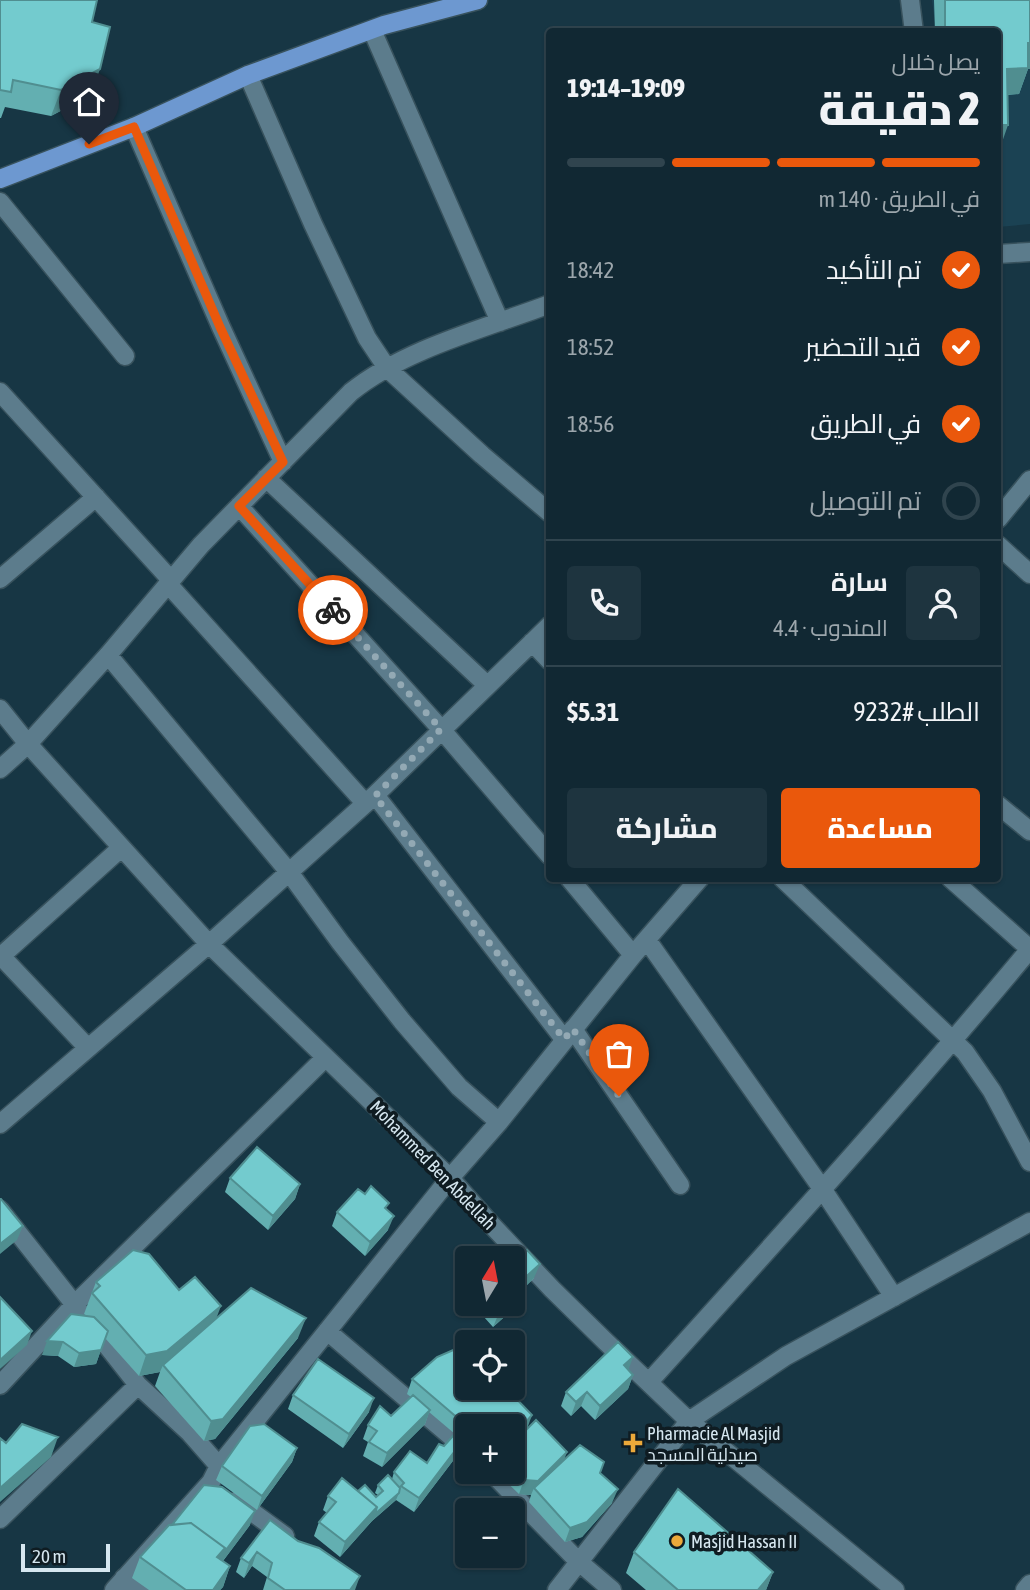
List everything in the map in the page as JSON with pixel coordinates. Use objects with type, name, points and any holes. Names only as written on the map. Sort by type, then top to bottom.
[{"type":"main road","points":[[0,179],[134,127],[248,75],[424,13],[478,0]]},
{"type":"street","points":[[910,0],[914,28]]},
{"type":"street","points":[[372,30],[500,322]]},
{"type":"street","points":[[248,75],[313,224],[367,338],[387,368],[546,510]]},
{"type":"street","points":[[134,127],[220,327],[283,462]]},
{"type":"street","points":[[0,202],[125,356]]},
{"type":"street","points":[[1001,254],[1030,252]]},
{"type":"street","points":[[0,769],[28,744],[108,655],[201,545],[351,392],[371,376],[431,348],[546,305]]},
{"type":"street","points":[[0,393],[96,497],[169,582],[370,799],[569,1034],[680,1185]]},
{"type":"street","points":[[267,478],[487,685]]},
{"type":"street","points":[[1001,515],[1030,480]]},
{"type":"street","points":[[0,579],[96,497]]},
{"type":"street","points":[[239,506],[441,729],[546,851]]},
{"type":"street","points":[[1001,548],[1030,573]]},
{"type":"street","points":[[0,1124],[209,944],[370,799],[546,629]]},
{"type":"street","points":[[532,642],[546,657]]},
{"type":"street","points":[[108,655],[289,872],[410,1030],[459,1087],[499,1122]]},
{"type":"street","name":"Mohammed Ben Abdellah","points":[[0,709],[28,744],[209,944],[450,1178],[552,1289],[689,1421],[895,1590]]},
{"type":"street","points":[[1001,807],[1030,831]]},
{"type":"street","points":[[88,1048],[1,957],[121,848]]},
{"type":"street","points":[[572,882],[633,955]]},
{"type":"street","points":[[140,1590],[119,1584],[215,1474],[450,1178],[499,1122],[633,955],[697,882]]},
{"type":"street","points":[[786,882],[965,1052],[987,1083],[1030,1162]]},
{"type":"street","points":[[649,1382],[824,1190],[1030,948],[955,882]]},
{"type":"street","points":[[647,940],[824,1190],[894,1297]]},
{"type":"street","points":[[0,1385],[74,1305],[325,1058]]},
{"type":"street","points":[[0,1210],[138,1385],[190,1433],[215,1474],[295,1544]]},
{"type":"street","points":[[557,1590],[689,1421],[786,1356],[1030,1222]]},
{"type":"street","points":[[327,1331],[455,1440]]},
{"type":"street","points":[[0,1519],[138,1385]]},
{"type":"street","points":[[503,1484],[579,1562],[611,1590]]},
{"type":"street","points":[[1026,1590],[1030,1584]]},
{"type":"shaded area","points":[[932,0],[1030,0],[1030,224],[1001,227],[1001,28],[936,28]]},
{"type":"building","points":[[0,0],[97,0],[92,22],[110,27],[100,69],[61,90],[13,80],[11,92],[0,90]]},
{"type":"building","points":[[945,0],[1030,0],[1028,68],[1007,69],[1008,125],[1001,125],[1001,28],[945,28]]},
{"type":"building","points":[[257,1147],[300,1184],[273,1216],[230,1178]]},
{"type":"building","points":[[371,1186],[389,1203],[385,1208],[394,1216],[370,1242],[337,1212],[358,1189],[365,1194]]},
{"type":"building","points":[[0,1199],[23,1226],[0,1244]]},
{"type":"building","points":[[133,1250],[149,1254],[179,1290],[195,1277],[221,1306],[167,1351],[146,1355],[92,1293],[100,1286],[96,1282]]},
{"type":"building","points":[[527,1250],[540,1264],[525,1278]]},
{"type":"building","points":[[251,1288],[306,1318],[223,1419],[211,1421],[163,1365]]},
{"type":"building","points":[[0,1297],[32,1331],[0,1360]]},
{"type":"building","points":[[71,1314],[94,1317],[108,1331],[101,1350],[79,1353],[63,1342],[47,1341]]},
{"type":"building","points":[[618,1342],[633,1357],[624,1365],[633,1375],[600,1406],[587,1392],[576,1402],[566,1392]]},
{"type":"building","points":[[455,1349],[455,1400],[518,1400],[532,1415],[525,1423],[525,1414],[455,1416],[412,1379],[437,1357]]},
{"type":"building","points":[[318,1359],[374,1398],[349,1434],[293,1395]]},
{"type":"building","points":[[413,1395],[430,1410],[387,1453],[369,1442],[377,1431],[368,1425],[380,1406],[391,1416]]},
{"type":"building","points":[[536,1420],[567,1452],[538,1481],[525,1480],[525,1431]]},
{"type":"building","points":[[22,1424],[58,1437],[0,1488],[0,1438],[6,1443]]},
{"type":"building","points":[[264,1424],[297,1448],[262,1496],[222,1466],[250,1426]]},
{"type":"building","points":[[455,1434],[455,1451],[419,1498],[401,1486],[404,1483],[394,1472],[410,1451],[427,1463],[439,1444],[444,1446]]},
{"type":"building","points":[[580,1445],[604,1462],[600,1473],[618,1489],[587,1522],[570,1528],[534,1488]]},
{"type":"building","points":[[388,1475],[400,1488],[399,1493],[375,1514],[377,1507],[358,1491],[365,1485],[376,1497],[383,1491],[378,1485]]},
{"type":"building","points":[[342,1478],[377,1507],[345,1542],[319,1522],[336,1502],[328,1496]]},
{"type":"building","points":[[204,1485],[222,1487],[255,1511],[223,1554],[225,1548],[191,1523],[172,1525]]},
{"type":"building","name":"Masjid Hassan II","points":[[678,1489],[773,1572],[758,1590],[678,1590],[634,1552]]},
{"type":"building","points":[[270,1520],[298,1541],[319,1548],[360,1576],[350,1590],[285,1590],[268,1578],[272,1563],[257,1552],[249,1563],[241,1558]]},
{"type":"building","points":[[191,1523],[225,1548],[217,1557],[230,1566],[213,1590],[186,1590],[140,1557],[169,1525]]},
{"type":"way so far","points":[[333,610],[441,729],[375,796],[564,1039],[573,1029],[619,1096]]},
{"type":"place","name":"Pharmacie Al Masjid صيدلية المسجد","points":[[633,1443]]},
{"type":"place","name":"Masjid Hassan II","points":[[677,1541]]},
{"type":"route","points":[[89,144],[134,127],[220,327],[283,462],[239,506],[333,610]]}]
